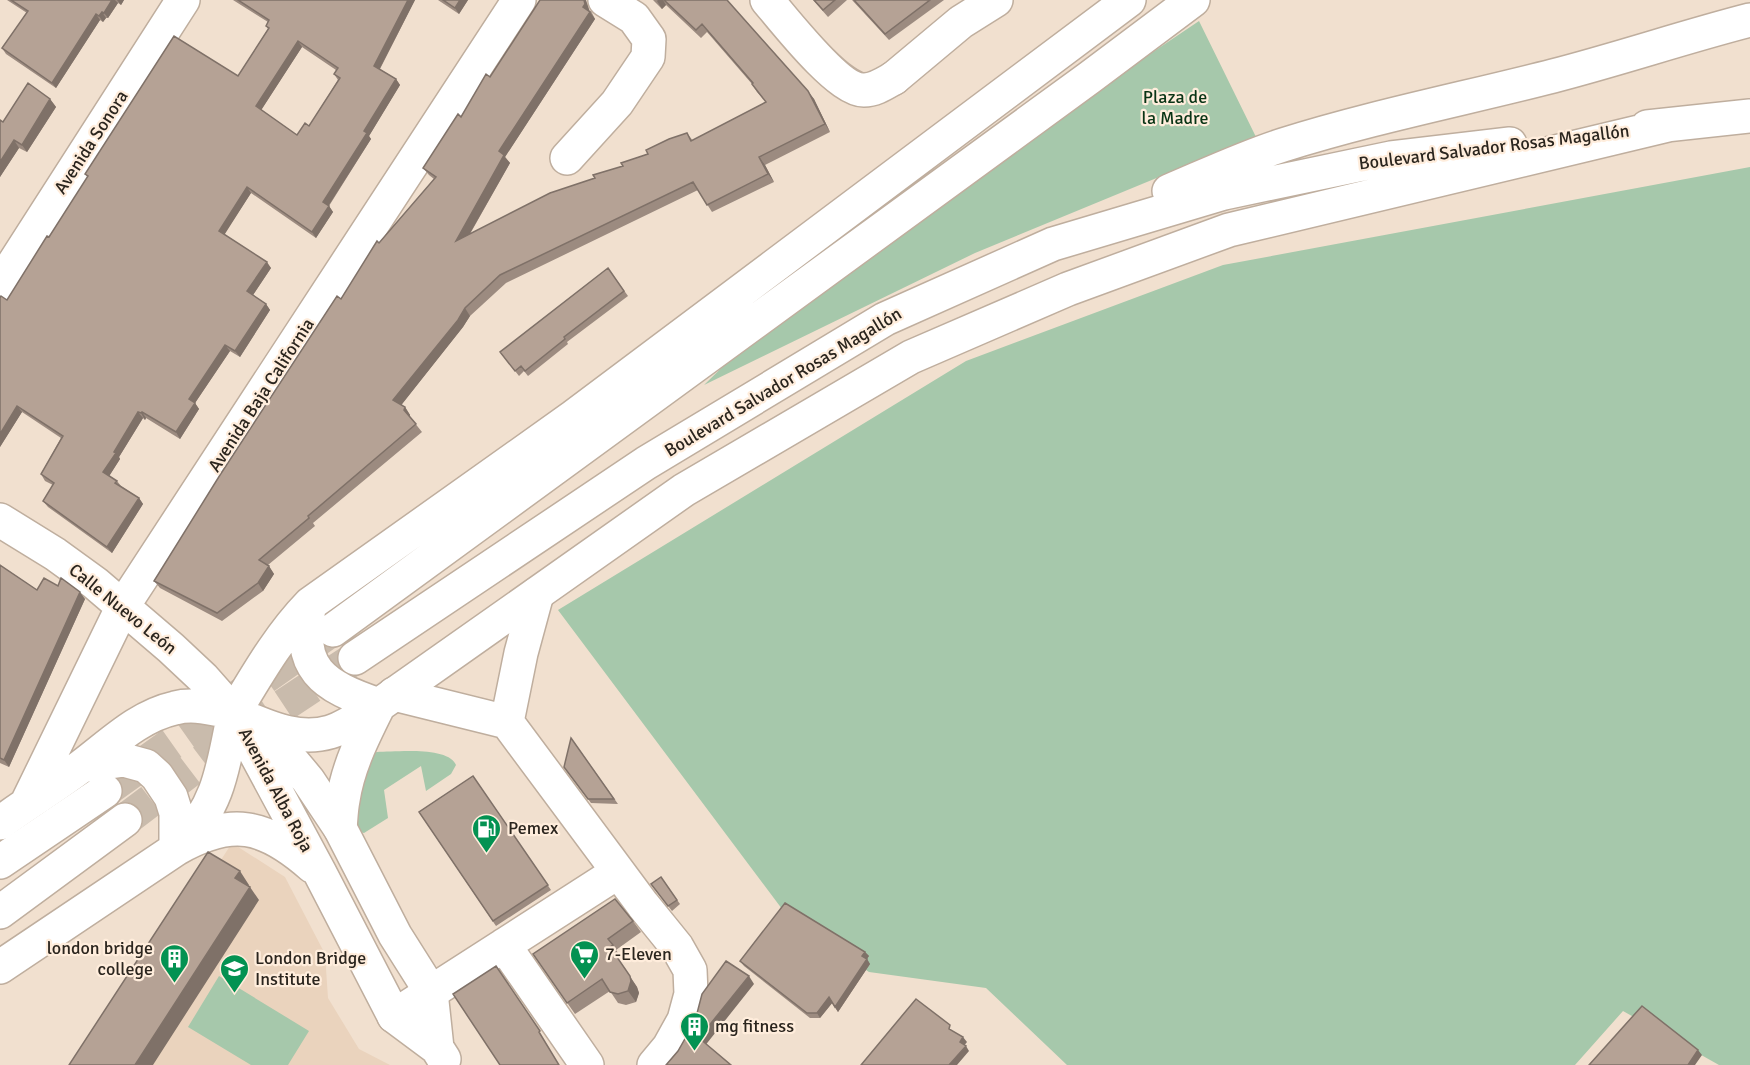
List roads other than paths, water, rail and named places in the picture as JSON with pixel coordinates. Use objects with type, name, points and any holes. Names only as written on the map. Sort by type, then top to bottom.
[{"type":"main road","name":"Avenida Sonora","points":[[0,285],[183,0]]},
{"type":"main road","name":"Avenida Baja California","points":[[27,803],[123,606],[519,0]]},
{"type":"main road","points":[[567,158],[617,103],[648,57],[649,39],[634,18],[605,0]]},
{"type":"main road","points":[[766,0],[827,68],[845,82],[862,90],[876,88],[894,78],[962,22],[996,0]]},
{"type":"main road","points":[[176,849],[196,829],[208,810],[221,776],[234,713],[280,641],[310,604],[573,417],[1129,0]]},
{"type":"main road","points":[[333,630],[1193,0]]},
{"type":"main road","points":[[1053,244],[1131,207],[1281,145],[1365,121],[1562,74],[1750,20]]},
{"type":"main road","name":"Boulevard Salvador Rosas Magallón","points":[[355,658],[646,464],[885,319],[1053,244],[1224,193],[1391,158],[1750,116]]},
{"type":"main road","points":[[0,823],[82,766],[118,737],[151,716],[177,707],[207,707],[234,713],[280,731],[307,736],[331,732],[387,700],[684,490],[911,357],[1068,289],[1229,230],[1668,125]]},
{"type":"main road","name":"Calle Nuevo León","points":[[0,520],[55,554],[123,606],[203,678],[234,713]]},
{"type":"main road","points":[[507,722],[520,653],[537,594]]},
{"type":"main road","points":[[310,604],[305,625],[306,649],[314,668],[332,685],[352,695],[507,722],[618,872],[677,947],[690,970],[691,994],[684,1020],[669,1047],[654,1065]]},
{"type":"main road","points":[[340,828],[349,771],[363,737],[387,700]]},
{"type":"main road","name":"Avenida Alba Roja","points":[[234,713],[293,762],[340,828],[395,935],[431,992],[442,1057]]},
{"type":"main road","name":"Avenida Alba Roja","points":[[234,713],[394,1016],[442,1057]]},
{"type":"main road","points":[[82,766],[124,760],[146,766],[157,776],[171,797],[176,813],[176,849]]},
{"type":"main road","points":[[0,862],[105,790]]},
{"type":"main road","points":[[0,912],[124,820]]},
{"type":"main road","points":[[0,967],[176,849],[205,834],[239,829],[261,833],[279,840],[320,873]]},
{"type":"main road","points":[[394,1016],[618,872]]},
{"type":"main road","points":[[504,945],[587,1065]]},
{"type":"tunnel","points":[[105,791],[329,632]]},
{"type":"tunnel","points":[[125,820],[225,744],[355,658]]},
{"type":"place","name":"Pemex","points":[[487,854]]},
{"type":"place","name":"7-Eleven","points":[[584,980]]},
{"type":"place","name":"london bridge college","points":[[174,984]]},
{"type":"place","name":"London Bridge Institute","points":[[234,994]]},
{"type":"place","name":"mg fitness","points":[[694,1052]]},
{"type":"park label","name":"Plaza de la Madre","points":[[1175,107]]}]
